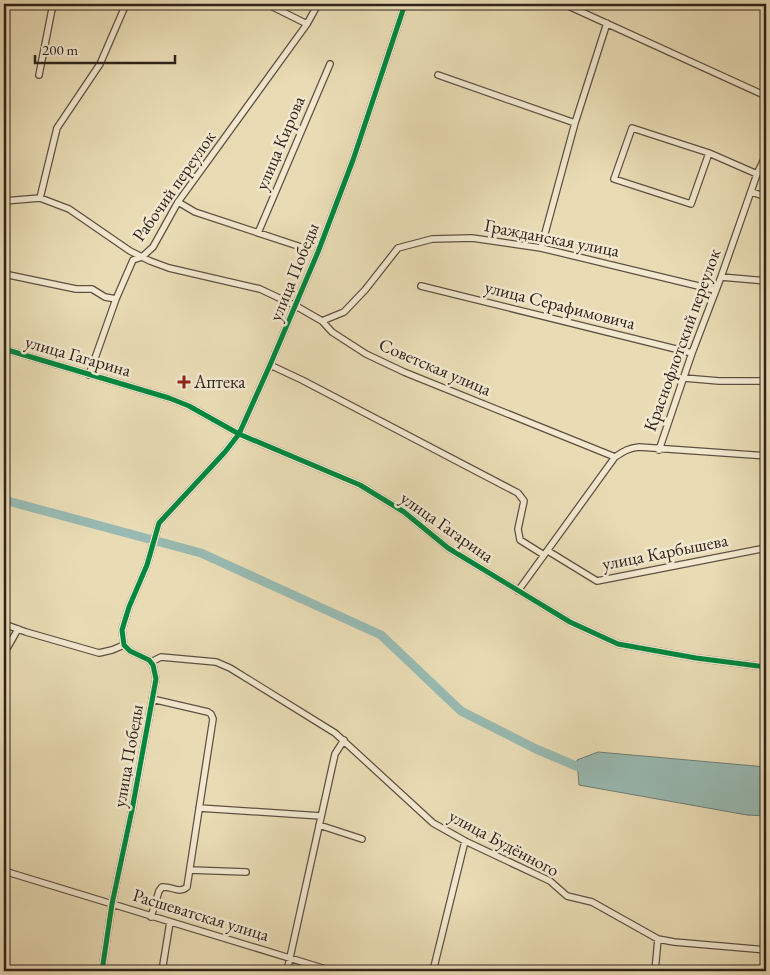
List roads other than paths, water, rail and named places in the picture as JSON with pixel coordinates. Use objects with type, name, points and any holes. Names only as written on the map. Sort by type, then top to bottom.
[{"type":"street","points":[[39,75],[53,4]]},
{"type":"street","points":[[40,198],[57,128],[100,64],[126,4]]},
{"type":"street","points":[[267,4],[307,24]]},
{"type":"street","name":"Рабочий переулок","points":[[88,375],[116,299],[133,260],[142,257],[153,247],[178,202],[307,24],[318,4]]},
{"type":"street","name":"улица Победы","points":[[124,645],[122,630],[128,607],[147,565],[159,523],[225,452],[239,434],[296,306],[353,160],[406,4]]},
{"type":"street","points":[[564,4],[766,96]]},
{"type":"street","points":[[542,248],[575,123],[607,23]]},
{"type":"street","name":"улица Кирова","points":[[258,232],[330,64]]},
{"type":"street","points":[[438,74],[575,123]]},
{"type":"street","points":[[709,152],[690,204],[614,179],[632,128],[709,152],[757,174]]},
{"type":"street","name":"Краснофлотский переулок","points":[[615,457],[629,448],[659,450],[692,353],[757,174],[766,155]]},
{"type":"street","points":[[752,192],[766,197]]},
{"type":"street","name":"Советская улица","points":[[4,202],[40,198],[69,209],[130,251],[142,257],[169,268],[260,290],[296,306],[322,321],[332,332],[366,354],[404,372],[615,457]]},
{"type":"street","points":[[178,202],[194,212],[307,249]]},
{"type":"street","name":"Гражданская улица","points":[[322,321],[344,312],[365,290],[398,248],[432,240],[472,238],[542,248],[715,290]]},
{"type":"street","points":[[4,274],[76,289],[92,289],[105,297],[116,299]]},
{"type":"street","points":[[721,277],[766,281]]},
{"type":"street","name":"улица Серафимовича","points":[[421,286],[692,353]]},
{"type":"street","name":"улица Гагарина","points":[[4,350],[169,398],[189,406],[239,434],[360,485],[404,512],[448,548],[570,622],[618,644],[696,658],[766,667]]},
{"type":"street","name":"улица Карбышева","points":[[270,365],[518,493],[524,502],[518,529],[520,540],[597,582],[766,548]]},
{"type":"street","points":[[684,378],[766,381]]},
{"type":"street","points":[[659,450],[766,456]]},
{"type":"street","points":[[518,591],[615,457]]},
{"type":"street","points":[[4,624],[99,652],[112,650],[124,645],[130,651],[151,662]]},
{"type":"street","points":[[4,660],[5,652],[18,628]]},
{"type":"street","name":"улица Будённого","points":[[151,662],[161,657],[216,662],[230,668],[335,733],[433,823],[465,841],[550,881],[567,896],[592,902],[658,939],[766,950]]},
{"type":"street","name":"улица Победы","points":[[102,971],[112,904],[156,679],[156,672],[151,662]]},
{"type":"street","points":[[151,917],[159,891],[162,888],[167,887],[178,891],[188,887],[213,719],[211,714],[152,699]]},
{"type":"street","points":[[287,971],[335,754],[344,740]]},
{"type":"street","points":[[199,808],[321,816]]},
{"type":"street","points":[[319,825],[362,839]]},
{"type":"street","points":[[434,971],[465,841]]},
{"type":"street","points":[[190,870],[246,872]]},
{"type":"street","name":"Расшеватская улица","points":[[4,871],[332,971]]},
{"type":"street","points":[[162,971],[170,922]]},
{"type":"street","points":[[655,971],[658,939]]},
{"type":"street","points":[[4,968],[13,971]]},
{"type":"water","points":[[598,752],[766,767],[766,816],[747,815],[579,785],[577,760]]},
{"type":"waterway","points":[[4,500],[201,553],[381,635],[461,711],[536,749],[588,771]]},
{"type":"place","name":"Аптека","points":[[184,382]]}]
